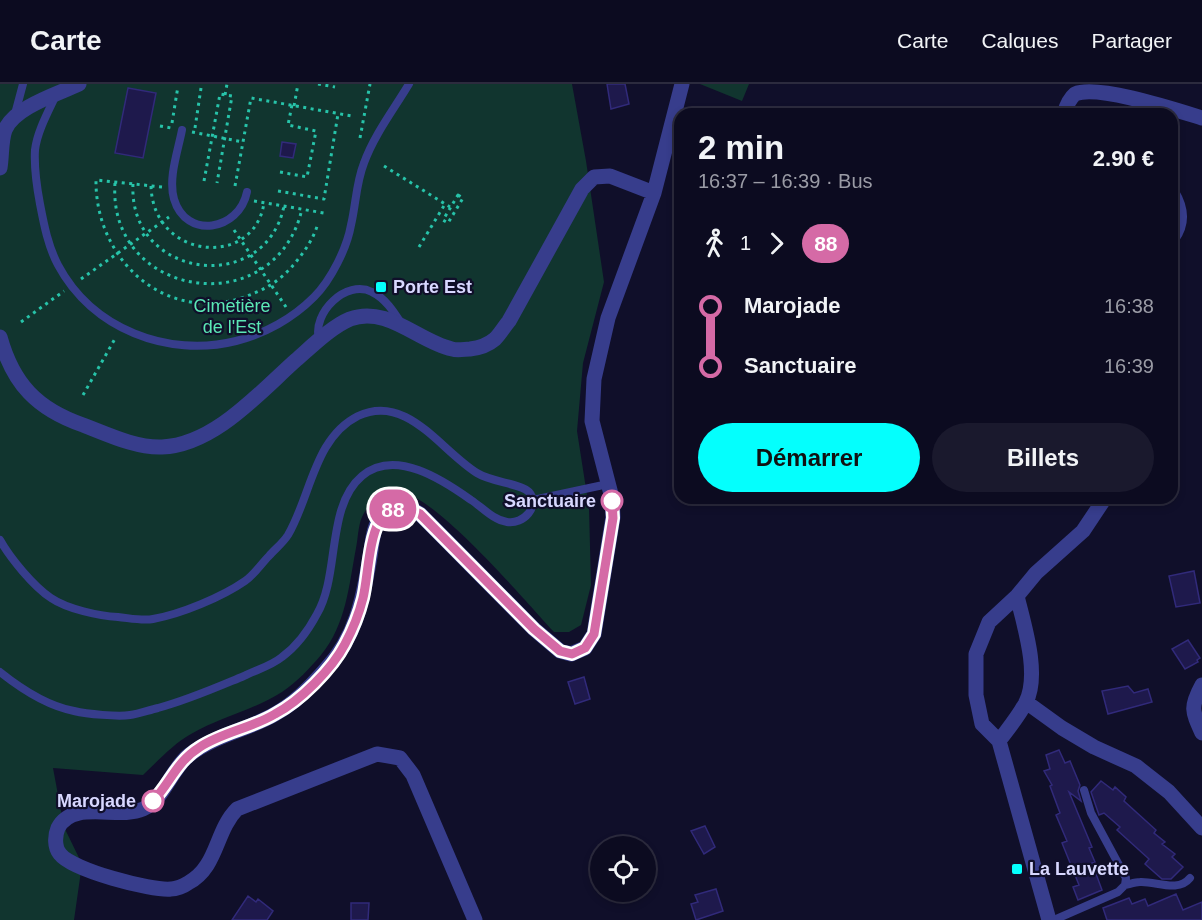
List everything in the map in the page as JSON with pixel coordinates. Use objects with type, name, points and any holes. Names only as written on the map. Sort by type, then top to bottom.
[{"type":"street","points":[[0,168],[5,130],[15,117],[27,107],[80,84]]},
{"type":"street","points":[[676,108],[682,84]]},
{"type":"street","points":[[1066,108],[1075,94],[1095,89],[1112,91],[1169,108]]},
{"type":"street","points":[[1178,111],[1202,118]]},
{"type":"street","points":[[475,920],[413,775],[400,758],[377,754],[237,809],[229,817],[213,857],[201,874],[187,884],[170,889],[121,881],[76,865],[59,853],[56,846],[58,829],[70,815],[78,812],[126,813],[147,808],[160,794],[185,758],[201,746],[276,714],[306,692],[336,659],[352,630],[363,597],[376,524],[385,512],[408,507],[420,514],[534,629],[560,651],[572,654],[585,648],[594,634],[613,518],[612,498],[592,421],[594,379],[608,318],[654,193],[674,115]]},
{"type":"street","points":[[0,338],[6,358],[19,382],[42,405],[70,421],[132,442],[160,447],[185,444],[225,422],[319,340],[350,320],[377,317],[454,350],[479,348],[494,340],[509,321],[582,189],[594,177],[610,176],[654,193]]},
{"type":"street","points":[[1178,206],[1180,220],[1178,227]]},
{"type":"street","points":[[1049,920],[999,741],[982,724],[976,695],[976,654],[989,622],[1017,596],[1036,573],[1083,531],[1102,504]]},
{"type":"street","points":[[999,741],[1026,702],[1031,688],[1032,673],[1026,630],[1017,596]]},
{"type":"street","points":[[1202,685],[1195,697],[1193,714],[1202,733]]},
{"type":"street","points":[[1026,702],[1062,728],[1094,747],[1136,766],[1169,792],[1202,828]]},
{"type":"lane","points":[[15,117],[23,84]]},
{"type":"lane","points":[[57,94],[46,116],[35,149],[38,190],[50,249],[58,266],[86,303],[121,327],[146,339],[182,346],[201,346],[221,345],[261,333],[292,315],[316,296],[342,253],[351,226],[365,160],[409,84]]},
{"type":"lane","points":[[182,130],[172,188],[179,210],[185,218],[196,223],[215,226],[227,222],[237,213],[246,196]]},
{"type":"lane","points":[[319,340],[316,331],[319,321],[328,308],[339,295],[356,289],[370,291],[380,297],[404,327]]},
{"type":"lane","points":[[0,540],[10,558],[52,599],[97,616],[151,620],[197,606],[246,581],[287,536],[328,442],[340,428],[370,411],[388,409],[412,420],[476,473],[492,481],[525,488],[533,500],[532,509],[527,516],[517,522],[504,522],[490,515],[456,490],[423,472],[403,466],[381,465],[368,471],[355,482],[347,495],[340,520],[327,593],[303,637],[278,661],[192,699],[130,716],[72,711],[23,691],[0,672]]},
{"type":"lane","points":[[533,500],[608,484]]},
{"type":"lane","points":[[1084,790],[1091,813],[1126,878],[1125,885]]},
{"type":"lane","points":[[1054,920],[1074,916],[1118,892],[1125,885],[1138,881],[1176,886],[1185,884],[1190,878]]},
{"type":"path","points":[[225,95],[227,84]]},
{"type":"path","points":[[280,172],[307,177],[316,131],[288,125],[298,84]]},
{"type":"path","points":[[318,84],[335,87]]},
{"type":"path","points":[[365,160],[358,149],[370,84]]},
{"type":"path","points":[[204,181],[220,94],[232,96],[217,183]]},
{"type":"path","points":[[235,186],[251,98],[352,116]]},
{"type":"path","points":[[278,191],[324,199],[338,114]]},
{"type":"path","points":[[160,126],[243,142]]},
{"type":"path","points":[[384,166],[450,207]]},
{"type":"path","points":[[172,188],[96,180],[96,203],[104,231],[116,254],[140,279],[152,287],[184,300],[210,303],[229,301],[271,285],[282,277],[301,255],[318,223]]},
{"type":"path","points":[[115,183],[118,214],[132,243],[142,257],[159,270],[186,282],[211,284],[231,282],[260,269],[276,258],[289,242],[299,222],[302,209]]},
{"type":"path","points":[[133,184],[132,195],[136,214],[146,233],[170,255],[181,261],[201,266],[230,263],[250,254],[272,235],[281,218],[284,206]]},
{"type":"path","points":[[458,195],[463,198],[448,223],[443,219],[450,207],[458,195]]},
{"type":"path","points":[[246,196],[324,213]]},
{"type":"path","points":[[418,247],[446,204]]},
{"type":"path","points":[[21,322],[179,210]]},
{"type":"path","points":[[227,222],[292,315]]},
{"type":"path","points":[[83,395],[121,327]]},
{"type":"green space","name":"Cimetière de l'Est","points":[[0,84],[572,84],[604,282],[583,363],[577,431],[589,508],[591,585],[581,625],[569,632],[554,632],[481,553],[436,512],[417,499],[396,493],[378,499],[365,512],[361,521],[348,590],[336,631],[321,655],[293,684],[249,709],[184,738],[143,775],[53,768],[64,827],[82,864],[74,920],[0,920]]},
{"type":"green space","points":[[700,84],[749,84],[742,101]]},
{"type":"building","points":[[607,84],[625,84],[629,104],[611,109]]},
{"type":"building","points":[[128,88],[156,93],[143,158],[115,153]]},
{"type":"building","points":[[282,142],[296,144],[293,158],[280,156]]},
{"type":"building","points":[[1194,571],[1200,603],[1176,607],[1169,576]]},
{"type":"building","points":[[1188,640],[1200,658],[1198,662],[1185,669],[1172,649]]},
{"type":"building","points":[[584,677],[590,699],[575,704],[568,682]]},
{"type":"building","points":[[1128,686],[1134,693],[1148,689],[1152,702],[1108,714],[1102,691]]},
{"type":"building","points":[[1059,750],[1065,763],[1070,761],[1080,785],[1078,791],[1081,801],[1069,792],[1092,847],[1089,848],[1095,862],[1092,863],[1102,890],[1078,900],[1073,887],[1079,885],[1062,843],[1067,841],[1056,815],[1060,813],[1050,786],[1052,785],[1044,771],[1050,769],[1046,755]]},
{"type":"building","points":[[1101,781],[1113,790],[1115,787],[1126,797],[1124,801],[1156,830],[1154,833],[1165,842],[1162,844],[1175,854],[1172,857],[1183,867],[1171,879],[1162,879],[1145,864],[1149,859],[1117,830],[1120,827],[1104,813],[1099,815],[1091,792]]},
{"type":"building","points":[[705,826],[715,847],[704,854],[691,831]]},
{"type":"building","points":[[716,889],[723,911],[696,920],[691,904],[698,902],[695,895]]},
{"type":"building","points":[[1176,894],[1183,910],[1202,902],[1202,920],[1107,920],[1103,908],[1129,898],[1132,904],[1145,899],[1148,906]]},
{"type":"building","points":[[248,896],[256,902],[258,899],[273,911],[267,920],[232,920]]},
{"type":"building","points":[[351,903],[369,903],[368,920],[351,920]]},
{"type":"bus line","name":"88","points":[[153,801],[185,758],[201,746],[276,714],[306,692],[336,659],[357,621],[376,524],[385,512],[408,507],[420,514],[534,629],[560,651],[572,654],[585,648],[594,634],[598,597],[613,518],[612,501]]},
{"type":"place","name":"Porte Est","points":[[381,287]]},
{"type":"place","name":"Sanctuaire","points":[[612,501]]},
{"type":"place","name":"Marojade","points":[[153,801]]},
{"type":"place","name":"La Lauvette","points":[[1017,869]]}]
